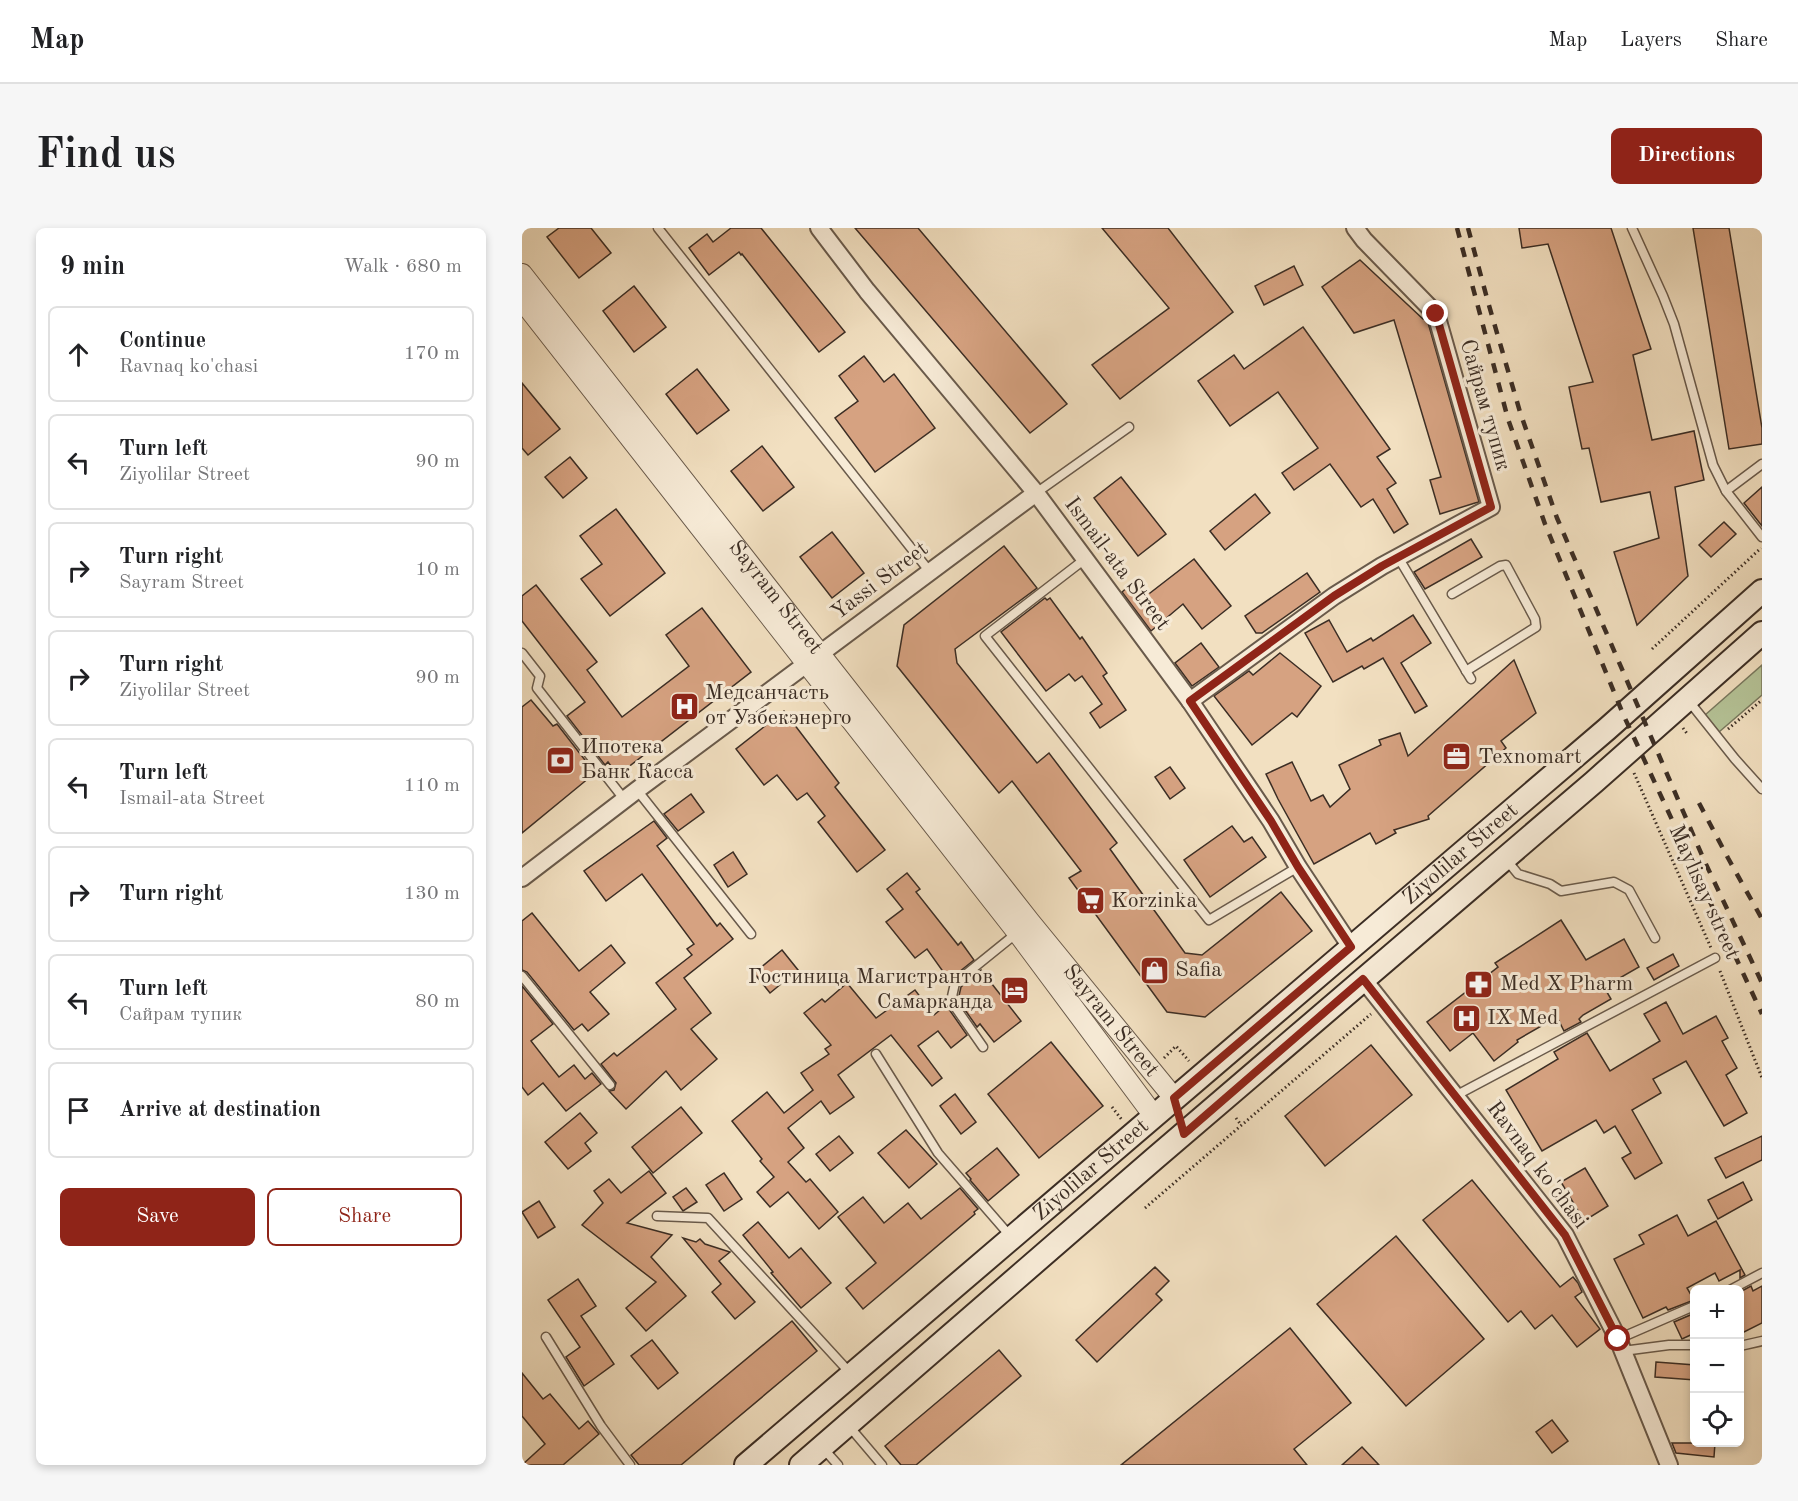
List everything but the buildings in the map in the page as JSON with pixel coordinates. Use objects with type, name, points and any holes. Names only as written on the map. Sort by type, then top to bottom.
[{"type":"main road","name":"Ziyolilar Street","points":[[746,1465],[1606,729],[1762,591]]},
{"type":"main road","name":"Ziyolilar Street","points":[[801,1465],[1626,754],[1762,633]]},
{"type":"main road","name":"Sayram Street","points":[[1174,1098],[1184,1134]]},
{"type":"main road","name":"Sayram Street","points":[[1154,1116],[1184,1134]]},
{"type":"main road","points":[[824,1398],[848,1425]]},
{"type":"street","name":"Ismail-ata Street","points":[[819,228],[867,291],[1036,493],[1085,559],[1190,701],[1271,821],[1298,867],[1351,947]]},
{"type":"street","name":"Сайрам тупик","points":[[1355,228],[1436,314],[1491,507],[1398,557]]},
{"type":"street","name":"Sayram Street","points":[[522,274],[813,659]]},
{"type":"street","name":"Sayram Street","points":[[522,300],[813,659],[1024,927],[1174,1098]]},
{"type":"street","name":"Yassi Street","points":[[522,878],[630,794],[1036,493]]},
{"type":"street","points":[[1190,701],[1334,596],[1398,557]]},
{"type":"street","name":"Sayram Street","points":[[1024,927],[1154,1116]]},
{"type":"street","name":"Ravnaq ko'chasi","points":[[1363,979],[1565,1235],[1620,1345],[1669,1465]]},
{"type":"lane","points":[[658,228],[930,572]]},
{"type":"lane","points":[[1632,228],[1674,324],[1713,465],[1726,491],[1762,537]]},
{"type":"lane","points":[[1036,493],[1129,426]]},
{"type":"lane","points":[[1726,491],[1762,464]]},
{"type":"lane","points":[[1398,557],[1471,679]]},
{"type":"lane","points":[[1085,559],[985,636],[1209,920],[1298,867]]},
{"type":"lane","points":[[1452,594],[1500,566],[1506,565],[1535,619],[1536,627],[1466,670]]},
{"type":"lane","points":[[522,653],[540,676],[537,688],[751,934]]},
{"type":"lane","points":[[1688,700],[1762,789]]},
{"type":"lane","points":[[1505,858],[1518,874],[1550,884],[1561,891],[1614,882],[1629,890],[1655,938]]},
{"type":"lane","points":[[983,1047],[951,1001],[955,982],[1024,927]]},
{"type":"lane","points":[[1455,1096],[1715,958]]},
{"type":"lane","points":[[522,976],[610,1085]]},
{"type":"lane","points":[[876,1054],[938,1154],[1012,1238]]},
{"type":"lane","points":[[657,1216],[708,1218],[851,1375]]},
{"type":"lane","points":[[1739,1285],[1762,1272]]},
{"type":"lane","points":[[1620,1345],[1690,1309]]},
{"type":"lane","points":[[546,1337],[601,1426],[630,1465]]},
{"type":"lane","points":[[1744,1345],[1762,1341]]},
{"type":"lane","points":[[1620,1345],[1690,1345]]},
{"type":"lane","points":[[848,1425],[882,1465]]},
{"type":"lane","points":[[822,1447],[837,1465]]},
{"type":"path","points":[[1652,649],[1762,547]]},
{"type":"path","points":[[1718,738],[1762,700]]},
{"type":"path","name":"Maylisay street","points":[[1626,754],[1715,958],[1762,1078]]},
{"type":"path","points":[[1144,1208],[1383,1004]]},
{"type":"path","points":[[1162,1059],[1176,1046],[1189,1061]]},
{"type":"path","points":[[1119,1106],[1114,1108],[1124,1122]]},
{"type":"path","points":[[1236,1118],[1241,1125]]},
{"type":"green space","points":[[1762,665],[1762,695],[1719,732],[1705,715]]},
{"type":"railway","points":[[1457,228],[1508,419],[1545,524],[1623,714],[1762,1014]]},
{"type":"railway","points":[[1468,228],[1520,412],[1557,518],[1704,860],[1762,983]]},
{"type":"railway","points":[[1699,803],[1762,919]]},
{"type":"place","name":"Медсанчасть от Узбекэнерго","points":[[684,706]]},
{"type":"place","name":"Texnomart","points":[[1457,757]]},
{"type":"place","name":"Ипотека Банк Касса","points":[[560,760]]},
{"type":"place","name":"Korzinka","points":[[1090,901]]},
{"type":"place","name":"Safia","points":[[1154,970]]},
{"type":"place","name":"Med X Pharm","points":[[1479,984]]},
{"type":"place","name":"Гостиница Магистрантов Самарканда","points":[[1014,990]]},
{"type":"place","name":"IX Med","points":[[1466,1018]]},
{"type":"route","points":[[1436,314],[1491,507],[1382,566],[1334,596],[1190,701],[1271,821],[1298,867],[1351,947],[1174,1098],[1184,1134],[1363,979],[1565,1235],[1618,1339]]}]
